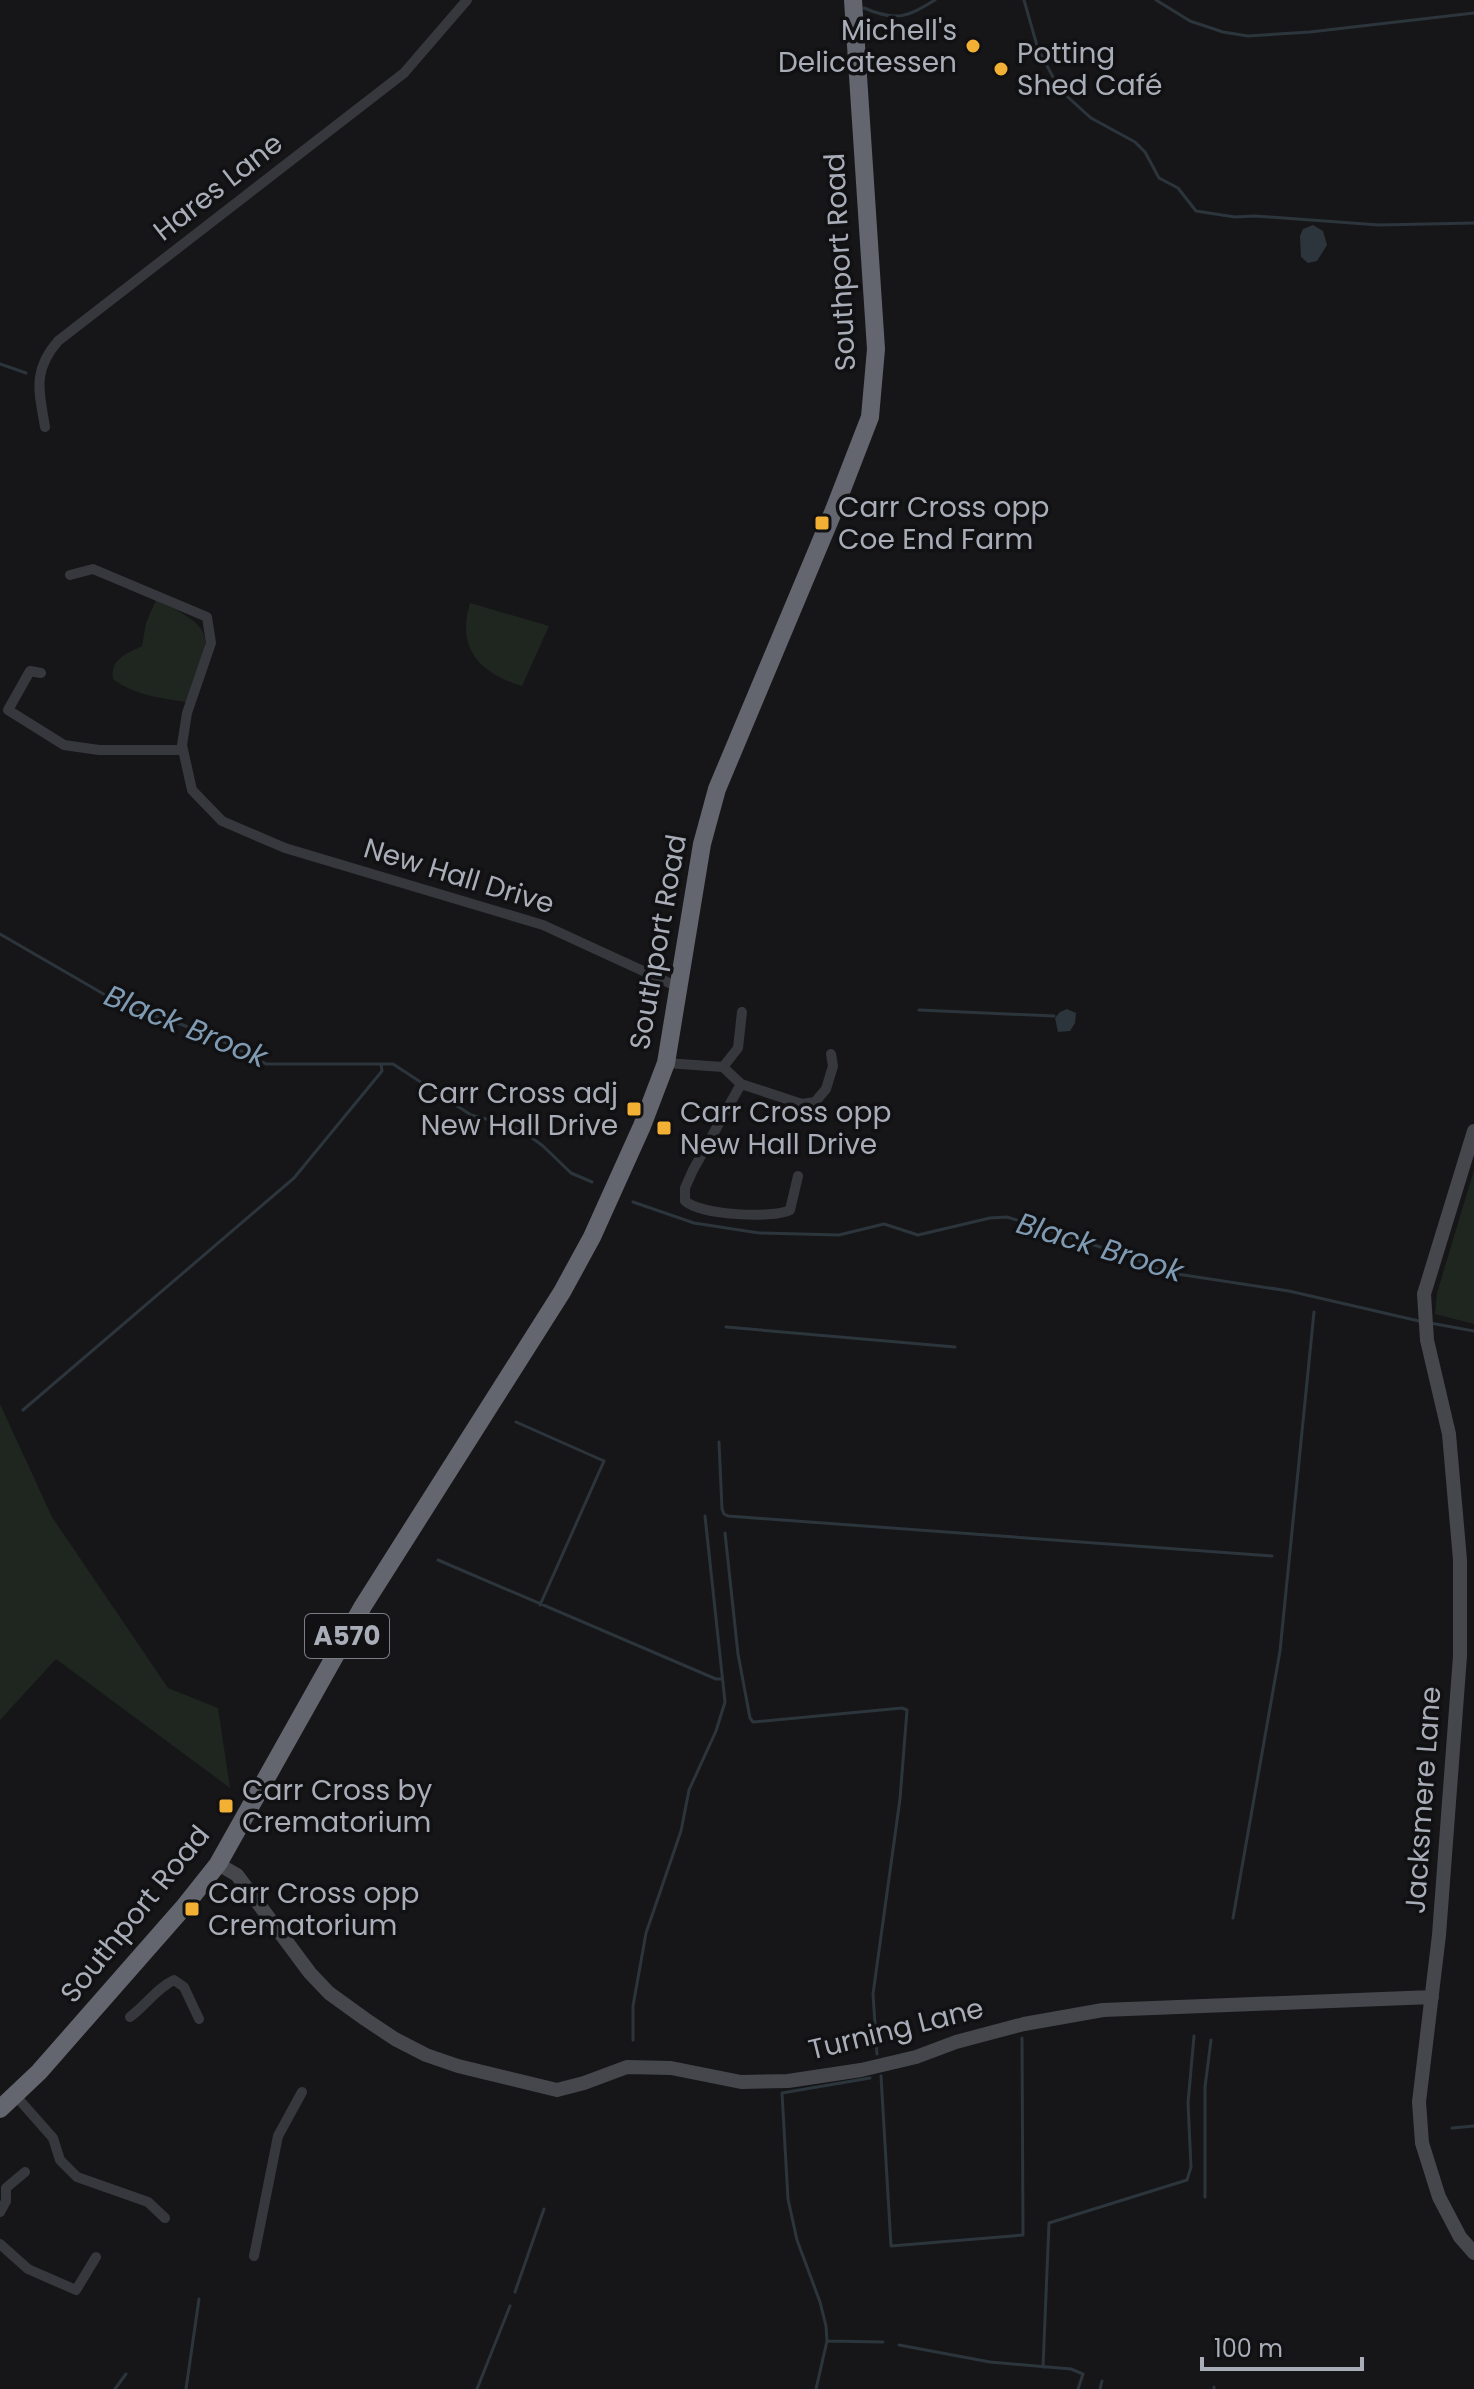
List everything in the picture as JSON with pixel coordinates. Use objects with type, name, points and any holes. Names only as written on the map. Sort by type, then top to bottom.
[{"type":"highway","name":"Southport Road","points":[[0,2109],[39,2072],[218,1864],[363,1606],[562,1292],[592,1237],[642,1126],[666,1063],[702,844],[717,789],[870,417],[876,349],[853,0]]},
{"type":"street","name":"Hares Lane","points":[[45,427],[38,376],[48,353],[58,341],[404,73],[467,0]]},
{"type":"street","points":[[41,673],[30,671],[4,708],[64,745],[99,750],[183,750],[187,713],[211,643],[207,617],[93,569],[70,575]]},
{"type":"street","name":"New Hall Drive","points":[[182,745],[192,790],[222,821],[285,848],[543,925],[678,987]]},
{"type":"street","points":[[723,1067],[738,1048],[742,1012]]},
{"type":"street","points":[[666,1063],[723,1067],[741,1084],[802,1104],[815,1102],[826,1089],[833,1066],[831,1054]]},
{"type":"street","points":[[741,1084],[693,1170],[685,1188],[685,1201],[691,1206],[726,1213],[780,1215],[790,1210],[798,1176]]},
{"type":"street","name":"Jacksmere Lane","points":[[1474,1131],[1424,1294],[1427,1340],[1449,1434],[1460,1560],[1460,1656],[1432,1997],[1419,2102],[1422,2143],[1439,2197],[1460,2237],[1474,2253]]},
{"type":"street","name":"Turning Lane","points":[[218,1864],[237,1875],[310,1973],[329,1993],[375,2025],[426,2055],[557,2090],[627,2067],[671,2068],[741,2082],[788,2081],[861,2070],[916,2057],[956,2042],[1024,2024],[1103,2010],[1432,1997]]},
{"type":"street","points":[[130,2017],[146,2005],[163,1985],[174,1980],[199,2002],[199,2019]]},
{"type":"street","points":[[254,2256],[278,2136],[302,2092]]},
{"type":"street","points":[[15,2095],[53,2138],[60,2160],[77,2177],[148,2202],[165,2218]]},
{"type":"street","points":[[0,2212],[6,2201],[6,2188],[25,2172]]},
{"type":"street","points":[[0,2244],[28,2269],[76,2290],[96,2257]]},
{"type":"shaded area","points":[[1313,225],[1323,231],[1327,245],[1317,261],[1308,263],[1301,257],[1300,236],[1303,229]]},
{"type":"shaded area","points":[[156,600],[193,621],[202,630],[205,639],[200,664],[186,702],[138,692],[113,679],[117,662],[142,646],[146,623]]},
{"type":"shaded area","points":[[470,603],[549,626],[522,686],[494,674],[475,657],[466,634]]},
{"type":"shaded area","points":[[1067,1009],[1076,1013],[1075,1023],[1070,1031],[1058,1032],[1055,1018]]},
{"type":"shaded area","points":[[1474,1170],[1474,1324],[1435,1314],[1437,1293]]},
{"type":"shaded area","points":[[0,1404],[52,1517],[168,1688],[218,1708],[230,1788],[56,1659],[0,1720]]},
{"type":"waterway","points":[[864,8],[885,15],[901,16],[935,0]]},
{"type":"waterway","points":[[1024,0],[1038,49],[1060,90],[1091,118],[1135,142],[1145,152],[1159,178],[1178,188],[1196,211],[1235,217],[1379,225],[1474,223]]},
{"type":"waterway","points":[[1156,0],[1190,21],[1248,36],[1474,13]]},
{"type":"waterway","points":[[0,364],[26,373]]},
{"type":"waterway","name":"Black Brook","points":[[0,934],[126,1007],[183,1025],[266,1064],[393,1064],[471,1115],[509,1125],[528,1135],[571,1173],[592,1182]]},
{"type":"waterway","points":[[919,1010],[1054,1016]]},
{"type":"waterway","points":[[23,1410],[294,1178],[382,1071],[381,1064]]},
{"type":"waterway","name":"Black Brook","points":[[633,1202],[694,1223],[759,1233],[839,1235],[884,1224],[918,1235],[1007,1217],[1128,1256],[1164,1272],[1289,1291],[1419,1321]]},
{"type":"waterway","points":[[1233,1918],[1280,1651],[1314,1312]]},
{"type":"waterway","name":"Black Brook","points":[[1430,1323],[1474,1331]]},
{"type":"waterway","points":[[726,1327],[955,1347]]},
{"type":"waterway","points":[[516,1422],[604,1461],[540,1605]]},
{"type":"waterway","points":[[719,1442],[722,1509],[728,1516],[1272,1556]]},
{"type":"waterway","points":[[633,2040],[633,2006],[646,1933],[681,1831],[689,1790],[716,1731],[725,1702],[705,1516]]},
{"type":"waterway","points":[[725,1533],[738,1654],[753,1722],[907,1710],[900,1799],[873,1994],[877,2054]]},
{"type":"waterway","points":[[438,1560],[722,1679]]},
{"type":"waterway","points":[[1043,2367],[1049,2223],[1187,2180],[1191,2167],[1188,2103],[1194,2036]]},
{"type":"waterway","points":[[881,2076],[891,2246],[1023,2235],[1022,2038]]},
{"type":"waterway","points":[[1205,2197],[1205,2087],[1211,2040]]},
{"type":"waterway","points":[[816,2389],[827,2341],[826,2326],[797,2240],[788,2199],[782,2093],[870,2078]]},
{"type":"waterway","points":[[1452,2128],[1474,2126]]},
{"type":"waterway","points":[[515,2292],[544,2209]]},
{"type":"waterway","points":[[186,2389],[199,2299]]},
{"type":"waterway","points":[[477,2389],[510,2306]]},
{"type":"waterway","points":[[827,2341],[883,2342]]},
{"type":"waterway","points":[[899,2345],[990,2362],[1071,2369],[1083,2374],[1078,2389]]},
{"type":"waterway","points":[[115,2389],[126,2374]]},
{"type":"waterway","points":[[1100,2389],[1102,2381]]},
{"type":"place","name":"Michell's Delicatessen","points":[[973,46]]},
{"type":"place","name":"Potting Shed Café","points":[[1001,69]]},
{"type":"place","name":"Carr Cross opp Coe End Farm","points":[[822,523]]},
{"type":"place","name":"Carr Cross adj New Hall Drive","points":[[634,1109]]},
{"type":"place","name":"Carr Cross opp New Hall Drive","points":[[664,1128]]},
{"type":"place","name":"Carr Cross by Crematorium","points":[[226,1806]]},
{"type":"place","name":"Carr Cross opp Crematorium","points":[[192,1909]]}]
